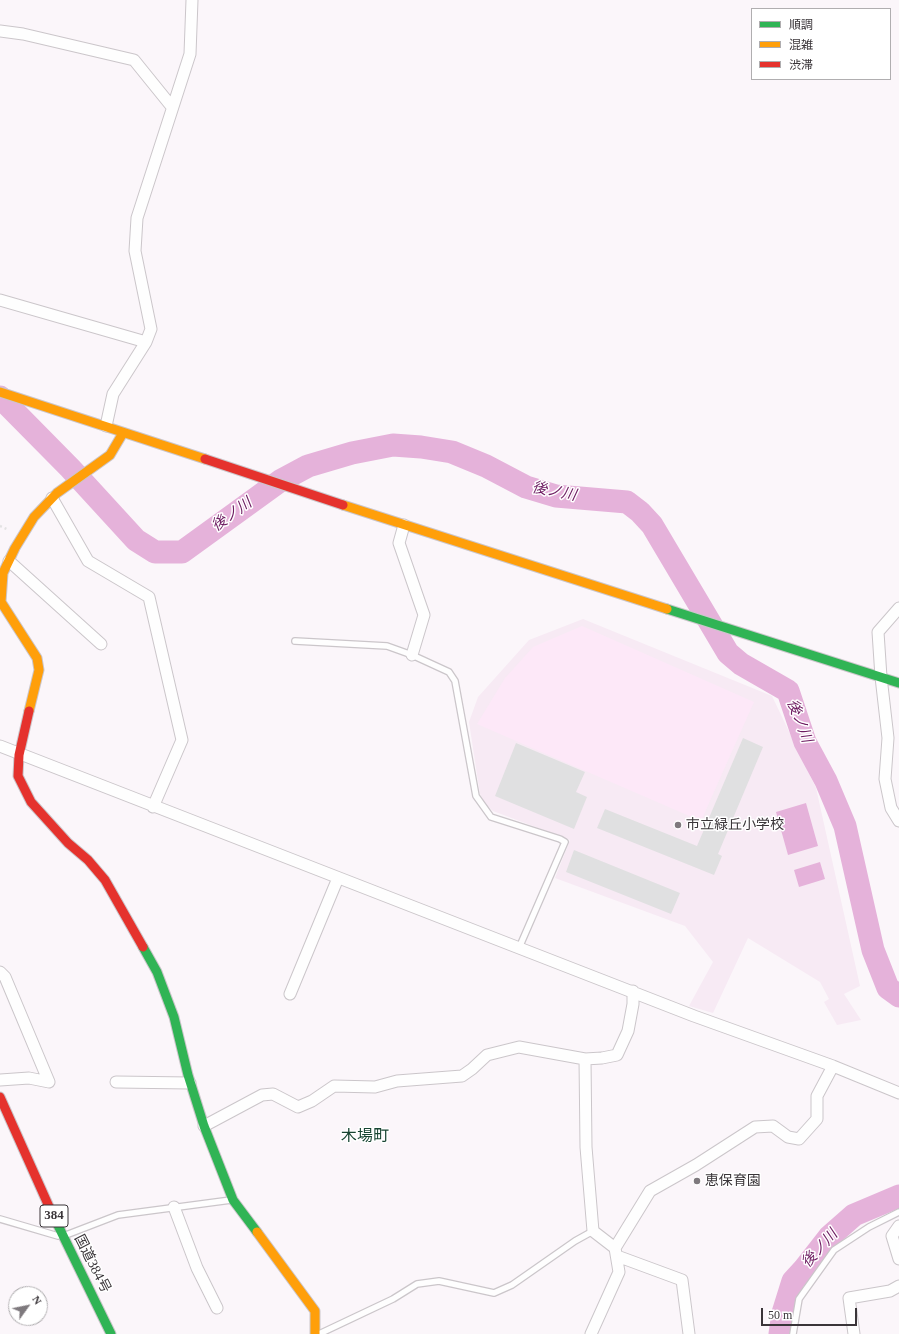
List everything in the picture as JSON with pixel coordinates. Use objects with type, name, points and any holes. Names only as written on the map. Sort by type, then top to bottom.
[{"type":"main road","points":[[0,392],[404,525],[899,683]]},
{"type":"main road","points":[[122,433],[110,455],[52,498],[34,517],[3,573],[1,602],[37,658],[39,670],[19,755],[18,776],[31,802],[68,842],[88,860],[105,880],[157,972],[174,1017],[190,1083],[204,1126],[233,1200],[315,1311],[315,1334]]},
{"type":"main road","name":"国道384号","points":[[0,1097],[63,1237],[111,1334]]},
{"type":"street","points":[[106,426],[113,394],[146,342],[151,329],[135,250],[137,218],[190,54],[192,0]]},
{"type":"street","points":[[0,31],[23,34],[134,60],[172,107]]},
{"type":"street","points":[[0,300],[146,342]]},
{"type":"street","points":[[52,498],[88,561],[149,597],[182,740],[153,807]]},
{"type":"street","points":[[404,525],[399,543],[424,615],[412,655]]},
{"type":"street","points":[[9,561],[101,644]]},
{"type":"street","points":[[899,608],[878,632],[880,677],[888,738],[885,779],[891,808],[899,821]]},
{"type":"street","points":[[0,746],[19,755],[694,1016],[833,1066],[899,1093]]},
{"type":"street","points":[[290,994],[338,878]]},
{"type":"street","points":[[0,972],[5,977],[49,1082],[29,1078],[0,1080]]},
{"type":"street","points":[[204,1126],[262,1095],[273,1094],[298,1107],[312,1101],[334,1086],[375,1087],[397,1081],[462,1076],[487,1055],[519,1048],[585,1059],[617,1055],[628,1031],[634,1004],[633,992]]},
{"type":"street","points":[[585,1059],[586,1147],[593,1231],[616,1252],[682,1280],[689,1334]]},
{"type":"street","points":[[591,1334],[619,1272],[616,1252],[650,1191],[696,1165],[755,1127],[773,1126],[788,1137],[799,1139],[818,1119],[817,1096],[833,1066]]},
{"type":"street","points":[[116,1082],[190,1083]]},
{"type":"street","points":[[174,1207],[197,1268],[217,1308]]},
{"type":"street","points":[[899,1226],[892,1236],[899,1259]]},
{"type":"street","points":[[854,1334],[849,1298],[890,1291],[899,1286]]},
{"type":"lane","points":[[295,641],[387,646],[412,655],[449,672],[455,681],[476,796],[491,816],[565,842],[519,948]]},
{"type":"lane","points":[[0,1219],[63,1237],[118,1215],[233,1200]]},
{"type":"lane","points":[[793,1334],[799,1299],[834,1250],[869,1227],[899,1212]]},
{"type":"lane","points":[[319,1334],[393,1299],[417,1284],[439,1281],[494,1292],[512,1285],[575,1241],[593,1231]]},
{"type":"shaded area","name":"市立緑丘小学校","points":[[583,619],[772,696],[816,788],[860,986],[844,994],[861,1020],[837,1025],[824,1002],[829,999],[820,982],[748,938],[713,1013],[689,1006],[713,962],[685,926],[555,878],[570,840],[493,811],[485,804],[480,794],[469,722],[478,697],[529,640]]},
{"type":"shaded area","points":[[582,626],[754,702],[701,821],[477,724],[505,678],[533,647]]},
{"type":"shaded area","points":[[806,803],[818,846],[788,855],[776,812]]},
{"type":"shaded area","points":[[820,862],[825,879],[799,887],[794,870]]},
{"type":"building","points":[[743,738],[763,747],[718,854],[722,856],[714,875],[597,828],[605,809],[697,846]]},
{"type":"building","points":[[516,743],[585,772],[576,792],[587,797],[574,829],[495,796]]},
{"type":"building","points":[[574,850],[680,893],[671,914],[566,872]]},
{"type":"waterway","name":"後ノ川","points":[[0,397],[70,468],[136,540],[155,552],[182,552],[280,481],[308,466],[352,453],[393,445],[421,447],[452,452],[486,466],[526,487],[556,496],[627,502],[640,512],[652,525],[728,653],[741,664],[788,691],[805,742],[826,781],[845,826],[873,950],[888,988],[899,996]]},
{"type":"waterway","name":"後ノ川","points":[[780,1334],[783,1313],[793,1281],[829,1237],[854,1215],[899,1196]]},
{"type":"traffic: fast","points":[[667,609],[899,683]]},
{"type":"traffic: fast","points":[[143,947],[157,972],[174,1017],[188,1075],[204,1126],[233,1200],[257,1232]]},
{"type":"traffic: fast","points":[[51,1211],[111,1334]]},
{"type":"traffic: slow","points":[[0,392],[205,459]]},
{"type":"traffic: slow","points":[[29,711],[39,670],[37,658],[1,602],[3,573],[15,548],[34,517],[57,493],[110,455],[123,433]]},
{"type":"traffic: slow","points":[[343,505],[667,609]]},
{"type":"traffic: slow","points":[[257,1232],[315,1311],[315,1334]]},
{"type":"traffic: jam","points":[[205,459],[343,505]]},
{"type":"traffic: jam","points":[[29,711],[19,755],[18,776],[31,802],[68,843],[88,860],[105,880],[143,947]]},
{"type":"traffic: jam","points":[[0,1097],[51,1211]]},
{"type":"place","name":"市立緑丘小学校","points":[[678,825]]},
{"type":"place","name":"恵保育園","points":[[697,1181]]},
{"type":"district","name":"木場町","points":[[365,1137]]}]
